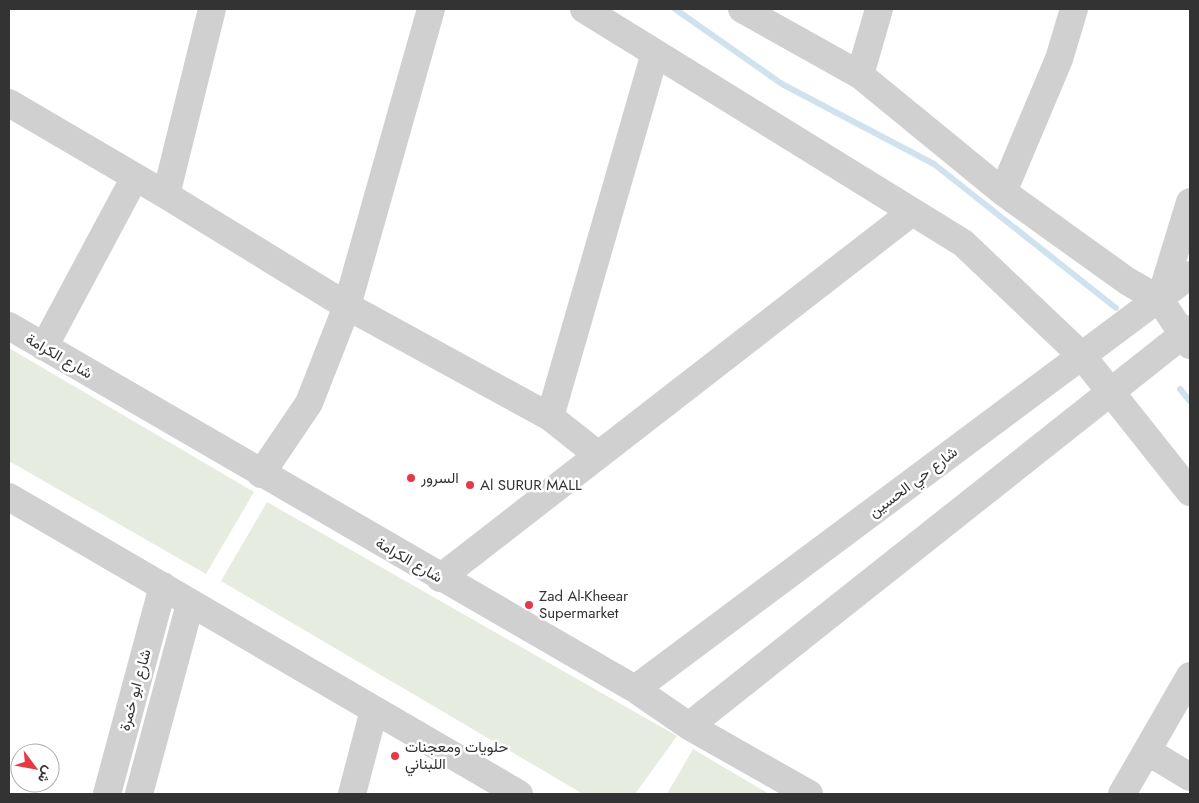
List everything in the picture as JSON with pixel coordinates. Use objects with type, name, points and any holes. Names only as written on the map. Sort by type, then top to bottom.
[{"type":"street","points":[[166,194],[212,9]]},
{"type":"street","points":[[262,474],[309,403],[347,306],[432,9]]},
{"type":"street","points":[[584,9],[963,244],[1082,356],[1190,492]]},
{"type":"street","points":[[689,726],[1112,393],[1188,336],[1160,300],[1127,281],[1004,192],[860,75],[742,9]]},
{"type":"street","points":[[860,75],[879,9]]},
{"type":"street","points":[[1004,192],[1059,59],[1074,9]]},
{"type":"street","points":[[550,418],[655,53]]},
{"type":"street","points":[[9,103],[166,194],[347,306],[550,418],[598,455]]},
{"type":"street","points":[[44,347],[135,177]]},
{"type":"street","points":[[1160,300],[1190,202]]},
{"type":"street","points":[[440,578],[912,212]]},
{"type":"street","name":"شارع حي الحسين","points":[[635,689],[1190,276]]},
{"type":"street","name":"شارع الكرامة","points":[[9,326],[440,578],[635,689],[689,726],[809,794]]},
{"type":"street","points":[[9,498],[519,794]]},
{"type":"street","name":"شارع ابو خمرة","points":[[107,794],[163,586]]},
{"type":"street","name":"شارع ابو خمرة","points":[[139,794],[190,604]]},
{"type":"street","points":[[1122,794],[1190,676]]},
{"type":"street","points":[[352,794],[374,710]]},
{"type":"street","points":[[1147,751],[1190,777]]},
{"type":"shaded area","points":[[9,348],[254,492],[206,574],[9,461]]},
{"type":"shaded area","points":[[267,502],[677,736],[635,794],[583,794],[221,581]]},
{"type":"shaded area","points":[[693,749],[769,794],[667,794]]},
{"type":"waterway","points":[[675,9],[782,84],[934,164],[1116,308]]},
{"type":"waterway","points":[[1180,389],[1190,401]]},
{"type":"place","name":"السرور","points":[[411,478]]},
{"type":"place","name":"Al SURUR MALL","points":[[470,485]]},
{"type":"place","name":"Zad Al-Kheear Supermarket","points":[[529,605]]},
{"type":"place","name":"حلويات ومعجنات اللبناني","points":[[395,756]]}]
